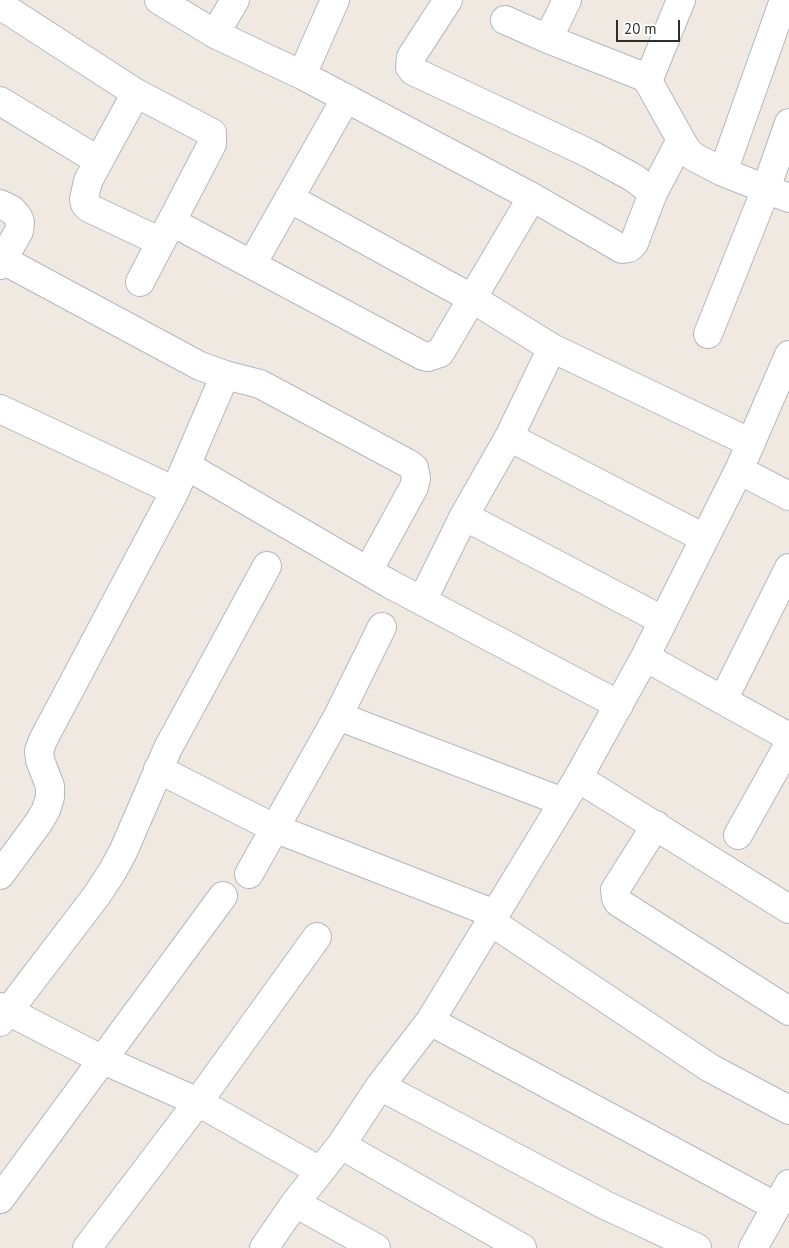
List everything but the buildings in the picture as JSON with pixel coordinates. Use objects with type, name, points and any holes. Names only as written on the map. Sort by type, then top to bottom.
[{"type":"street","points":[[159,0],[215,34],[302,75],[532,196],[622,249],[629,248],[634,243],[653,193],[681,140]]},
{"type":"street","points":[[215,34],[235,0]]},
{"type":"street","points":[[302,75],[335,0]]},
{"type":"street","points":[[448,0],[411,57],[410,67],[413,71],[588,153],[634,178],[653,193]]},
{"type":"street","points":[[548,39],[567,0]]},
{"type":"street","points":[[648,81],[681,0]]},
{"type":"street","points":[[723,172],[784,0]]},
{"type":"street","points":[[0,5],[136,93],[205,129],[213,136],[212,144],[140,282]]},
{"type":"street","points":[[505,20],[548,39],[635,72],[648,81],[686,149],[698,160],[778,194]]},
{"type":"street","points":[[136,93],[88,181],[84,199],[85,204],[89,208],[166,232],[252,264],[423,356],[434,356],[440,353],[532,196]]},
{"type":"street","points":[[252,264],[346,98]]},
{"type":"street","points":[[0,101],[99,160]]},
{"type":"street","points":[[708,334],[778,194],[789,123]]},
{"type":"street","points":[[289,198],[472,299],[552,348],[751,442]]},
{"type":"street","points":[[0,204],[12,210],[20,222],[19,230],[2,263],[200,366],[260,384],[414,468],[416,478],[414,487],[368,571]]},
{"type":"street","points":[[422,601],[464,516],[509,436],[552,348]]},
{"type":"street","points":[[264,1248],[295,1203],[341,1144],[380,1086],[430,1021],[578,778],[620,705],[739,470],[789,355]]},
{"type":"street","points":[[0,875],[46,810],[50,797],[50,786],[40,760],[42,740],[175,491],[225,375]]},
{"type":"street","points":[[0,409],[175,491]]},
{"type":"street","points":[[509,436],[704,538]]},
{"type":"street","points":[[186,466],[422,601],[620,705]]},
{"type":"street","points":[[739,470],[789,496]]},
{"type":"street","points":[[464,516],[662,620]]},
{"type":"street","points":[[267,566],[158,770],[123,852],[112,872],[97,895],[3,1014],[198,1102],[320,1171]]},
{"type":"street","points":[[723,700],[779,611],[789,568]]},
{"type":"street","points":[[249,874],[338,716],[382,627]]},
{"type":"street","points":[[645,657],[789,737]]},
{"type":"street","points":[[338,716],[563,802]]},
{"type":"street","points":[[738,835],[789,744]]},
{"type":"street","points":[[158,770],[274,828],[493,918],[710,1068],[789,1110]]},
{"type":"street","points":[[578,778],[789,909]]},
{"type":"street","points":[[656,825],[615,890],[618,902],[789,1011]]},
{"type":"street","points":[[0,1199],[101,1059],[223,896]]},
{"type":"street","points":[[87,1248],[198,1102],[317,937]]},
{"type":"street","points":[[430,1021],[782,1195],[753,1248]]},
{"type":"street","points":[[380,1086],[605,1205],[697,1248]]},
{"type":"street","points":[[341,1144],[522,1248]]},
{"type":"street","points":[[295,1203],[376,1248]]}]
